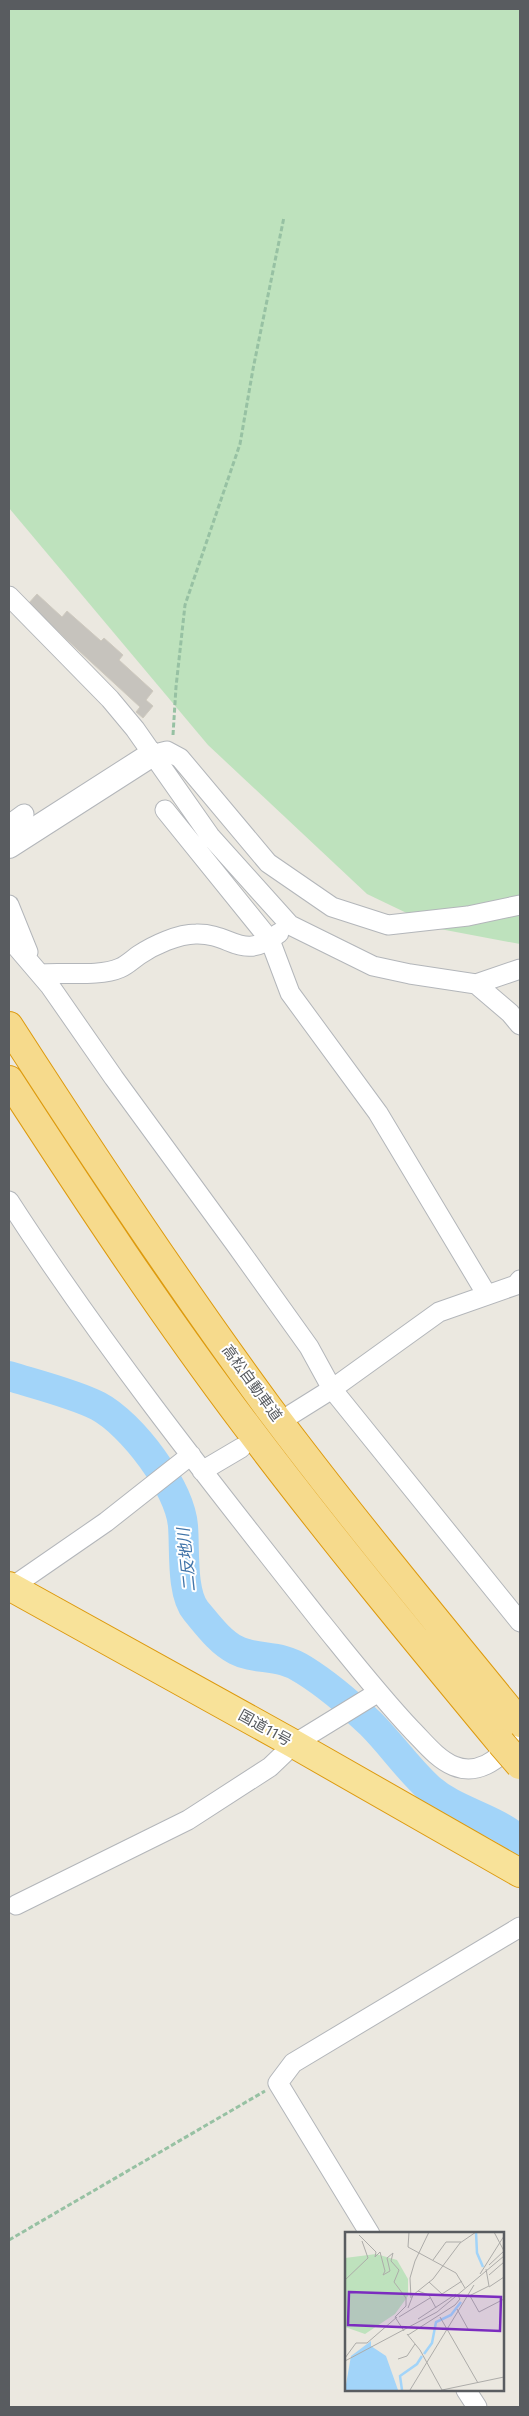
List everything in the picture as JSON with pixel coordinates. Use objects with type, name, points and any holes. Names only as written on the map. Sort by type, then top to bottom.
[{"type":"highway","name":"高松自動車道","points":[[9,1026],[118,1194],[268,1406],[387,1561],[520,1723]]},
{"type":"highway","name":"高松自動車道","points":[[9,1080],[95,1212],[245,1424],[364,1578],[511,1741],[520,1765]]},
{"type":"highway","name":"国道11号","points":[[9,1588],[294,1744],[520,1873]]},
{"type":"street","points":[[9,596],[110,699],[134,729],[162,754],[210,836],[290,925],[373,966],[476,984],[520,969]]},
{"type":"street","points":[[9,846],[162,754],[180,758],[268,863],[332,907],[388,925],[468,916],[520,905]]},
{"type":"street","points":[[165,810],[270,940],[290,993],[378,1113],[487,1295]]},
{"type":"street","points":[[9,825],[24,814]]},
{"type":"street","points":[[9,905],[37,971]]},
{"type":"street","points":[[37,971],[110,971],[121,968],[140,954],[160,944],[195,934],[207,935],[239,945],[253,947],[264,945],[290,925]]},
{"type":"street","points":[[9,938],[37,971],[309,1347],[332,1389],[520,1621]]},
{"type":"street","points":[[476,984],[510,1013],[520,1025]]},
{"type":"street","points":[[9,1201],[109,1348],[202,1471],[377,1693],[432,1750],[454,1766],[475,1769],[490,1764],[511,1741]]},
{"type":"street","points":[[292,1414],[332,1389],[439,1312],[516,1285],[520,1280]]},
{"type":"street","points":[[202,1471],[241,1448]]},
{"type":"street","points":[[9,1588],[106,1522],[191,1455]]},
{"type":"street","points":[[16,1905],[188,1820],[270,1767],[294,1744],[377,1693]]},
{"type":"street","points":[[369,2232],[278,2083],[293,2063],[520,1927]]},
{"type":"street","points":[[467,2391],[477,2407]]},
{"type":"path","points":[[162,754],[176,687],[185,605],[240,444],[253,369],[284,217]]},
{"type":"path","points":[[9,2240],[278,2083]]},
{"type":"green space","points":[[9,9],[520,9],[520,944],[440,929],[367,894],[208,745],[9,508]]},
{"type":"building","points":[[37,594],[62,617],[67,611],[101,641],[104,638],[123,655],[119,660],[153,691],[146,700],[153,706],[143,718],[136,712],[140,707],[28,604]]},
{"type":"waterway","name":"二反地川","points":[[9,1376],[67,1393],[98,1406],[125,1427],[152,1458],[164,1476],[180,1511],[183,1526],[186,1582],[191,1603],[219,1638],[236,1650],[286,1661],[313,1676],[339,1695],[371,1724],[414,1773],[439,1796],[498,1826],[520,1841]]}]
